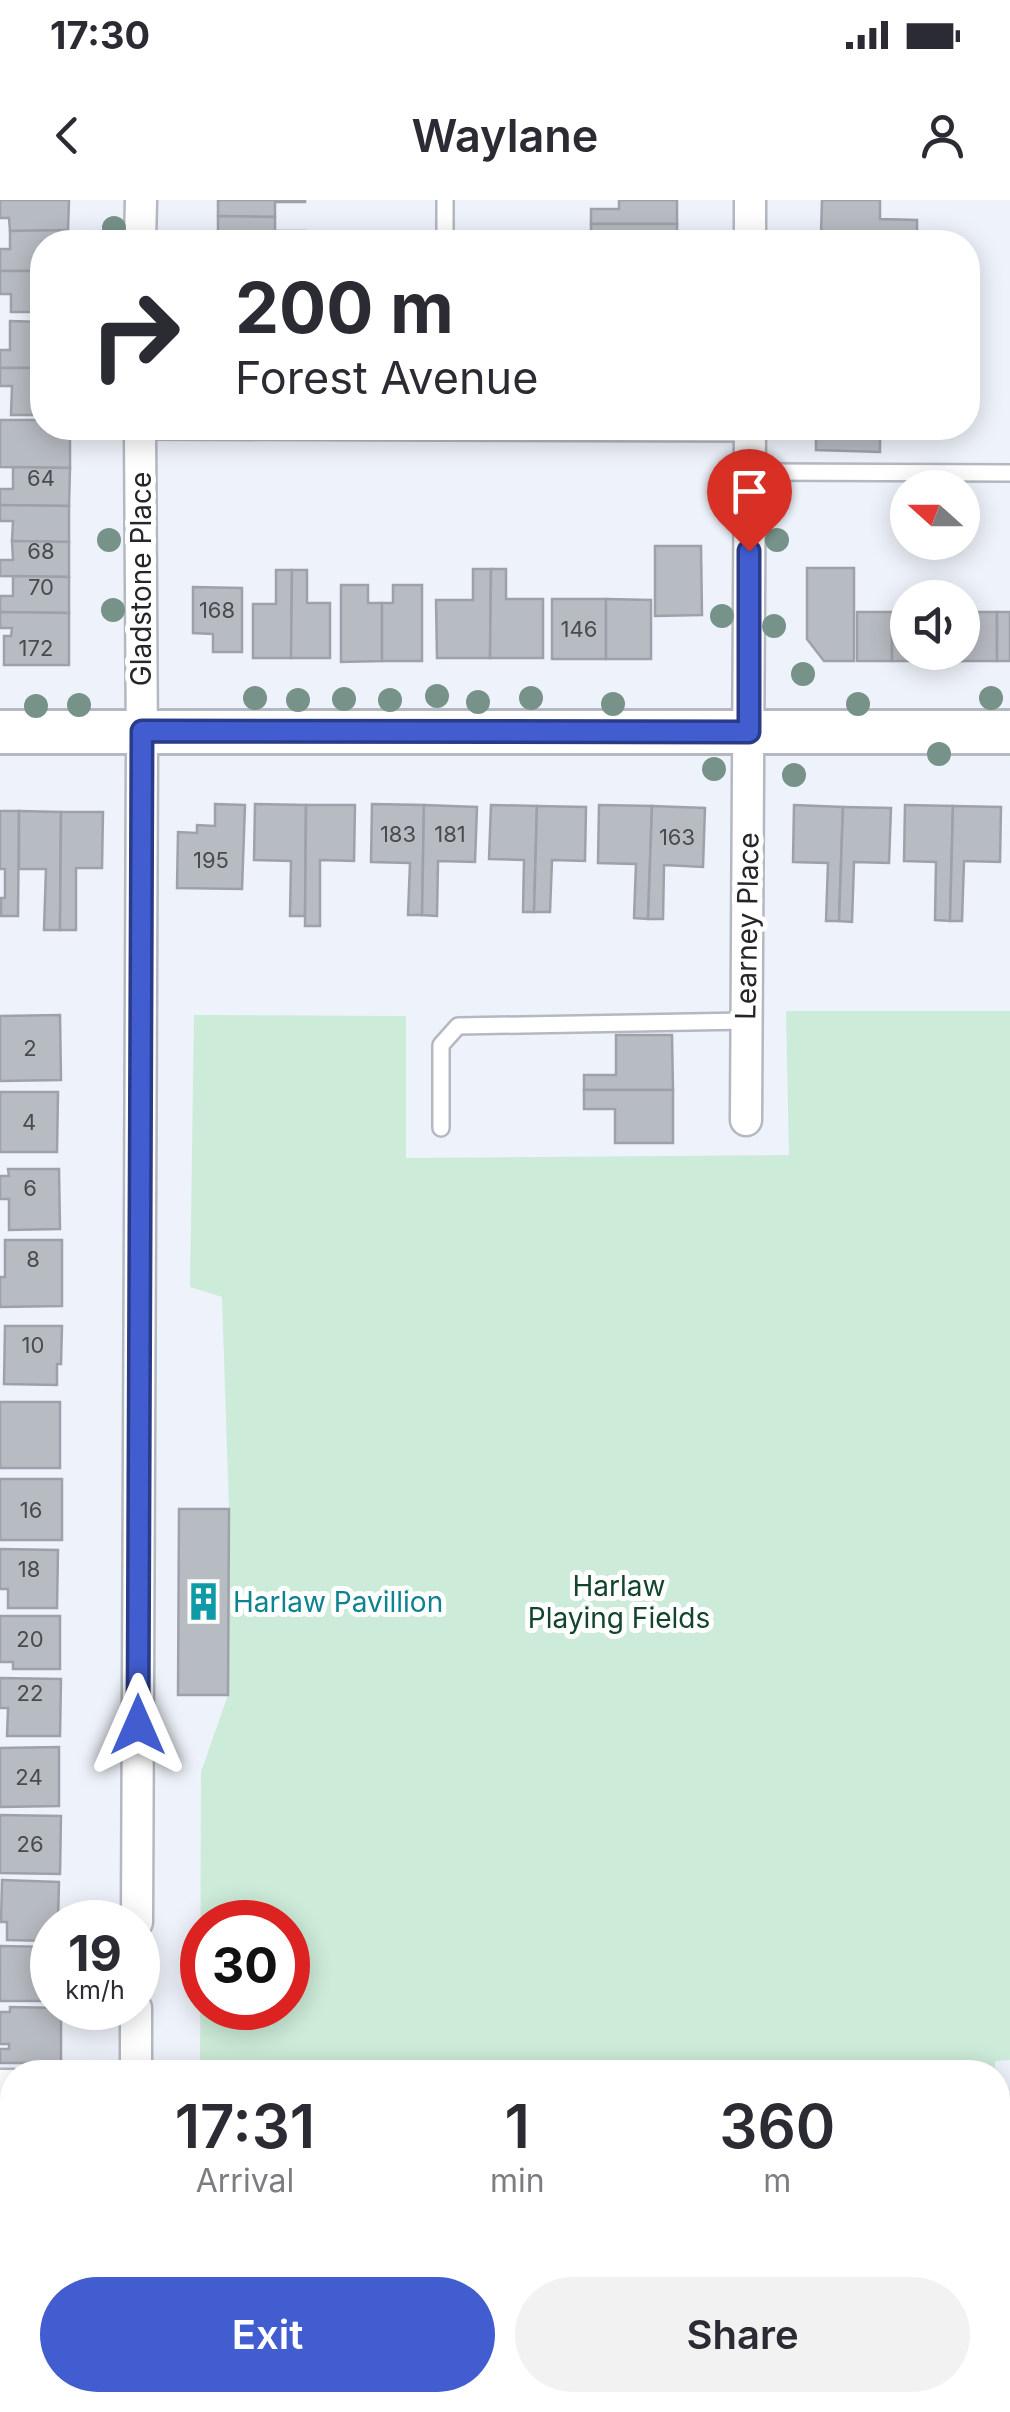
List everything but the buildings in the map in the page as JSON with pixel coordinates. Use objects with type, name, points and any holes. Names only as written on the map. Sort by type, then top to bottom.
[{"type":"street","points":[[140,200],[140,230]]},
{"type":"street","points":[[750,200],[750,230]]},
{"type":"street","name":"Gladstone Place","points":[[137,1900],[140,440]]},
{"type":"street","name":"Learney Place","points":[[746,1120],[750,440]]},
{"type":"street","points":[[0,732],[1010,732]]},
{"type":"street","points":[[136,2030],[136,2060]]},
{"type":"lane","points":[[446,200],[446,230]]},
{"type":"lane","points":[[750,472],[1010,473]]},
{"type":"lane","points":[[441,1128],[441,1045],[458,1026],[746,1021]]},
{"type":"green space","name":"Harlaw Playing Fields","points":[[786,1011],[1010,1011],[1010,2060],[200,2060],[200,2030],[310,2030],[310,1900],[201,1900],[201,1772],[228,1695],[229,1509],[222,1297],[190,1287],[194,1015],[406,1016],[406,1158],[789,1155]]},
{"type":"place","name":"Harlaw Pavillion","points":[[203,1602]]},
{"type":"route","points":[[138,1725],[142,731],[749,732],[749,551]]}]
